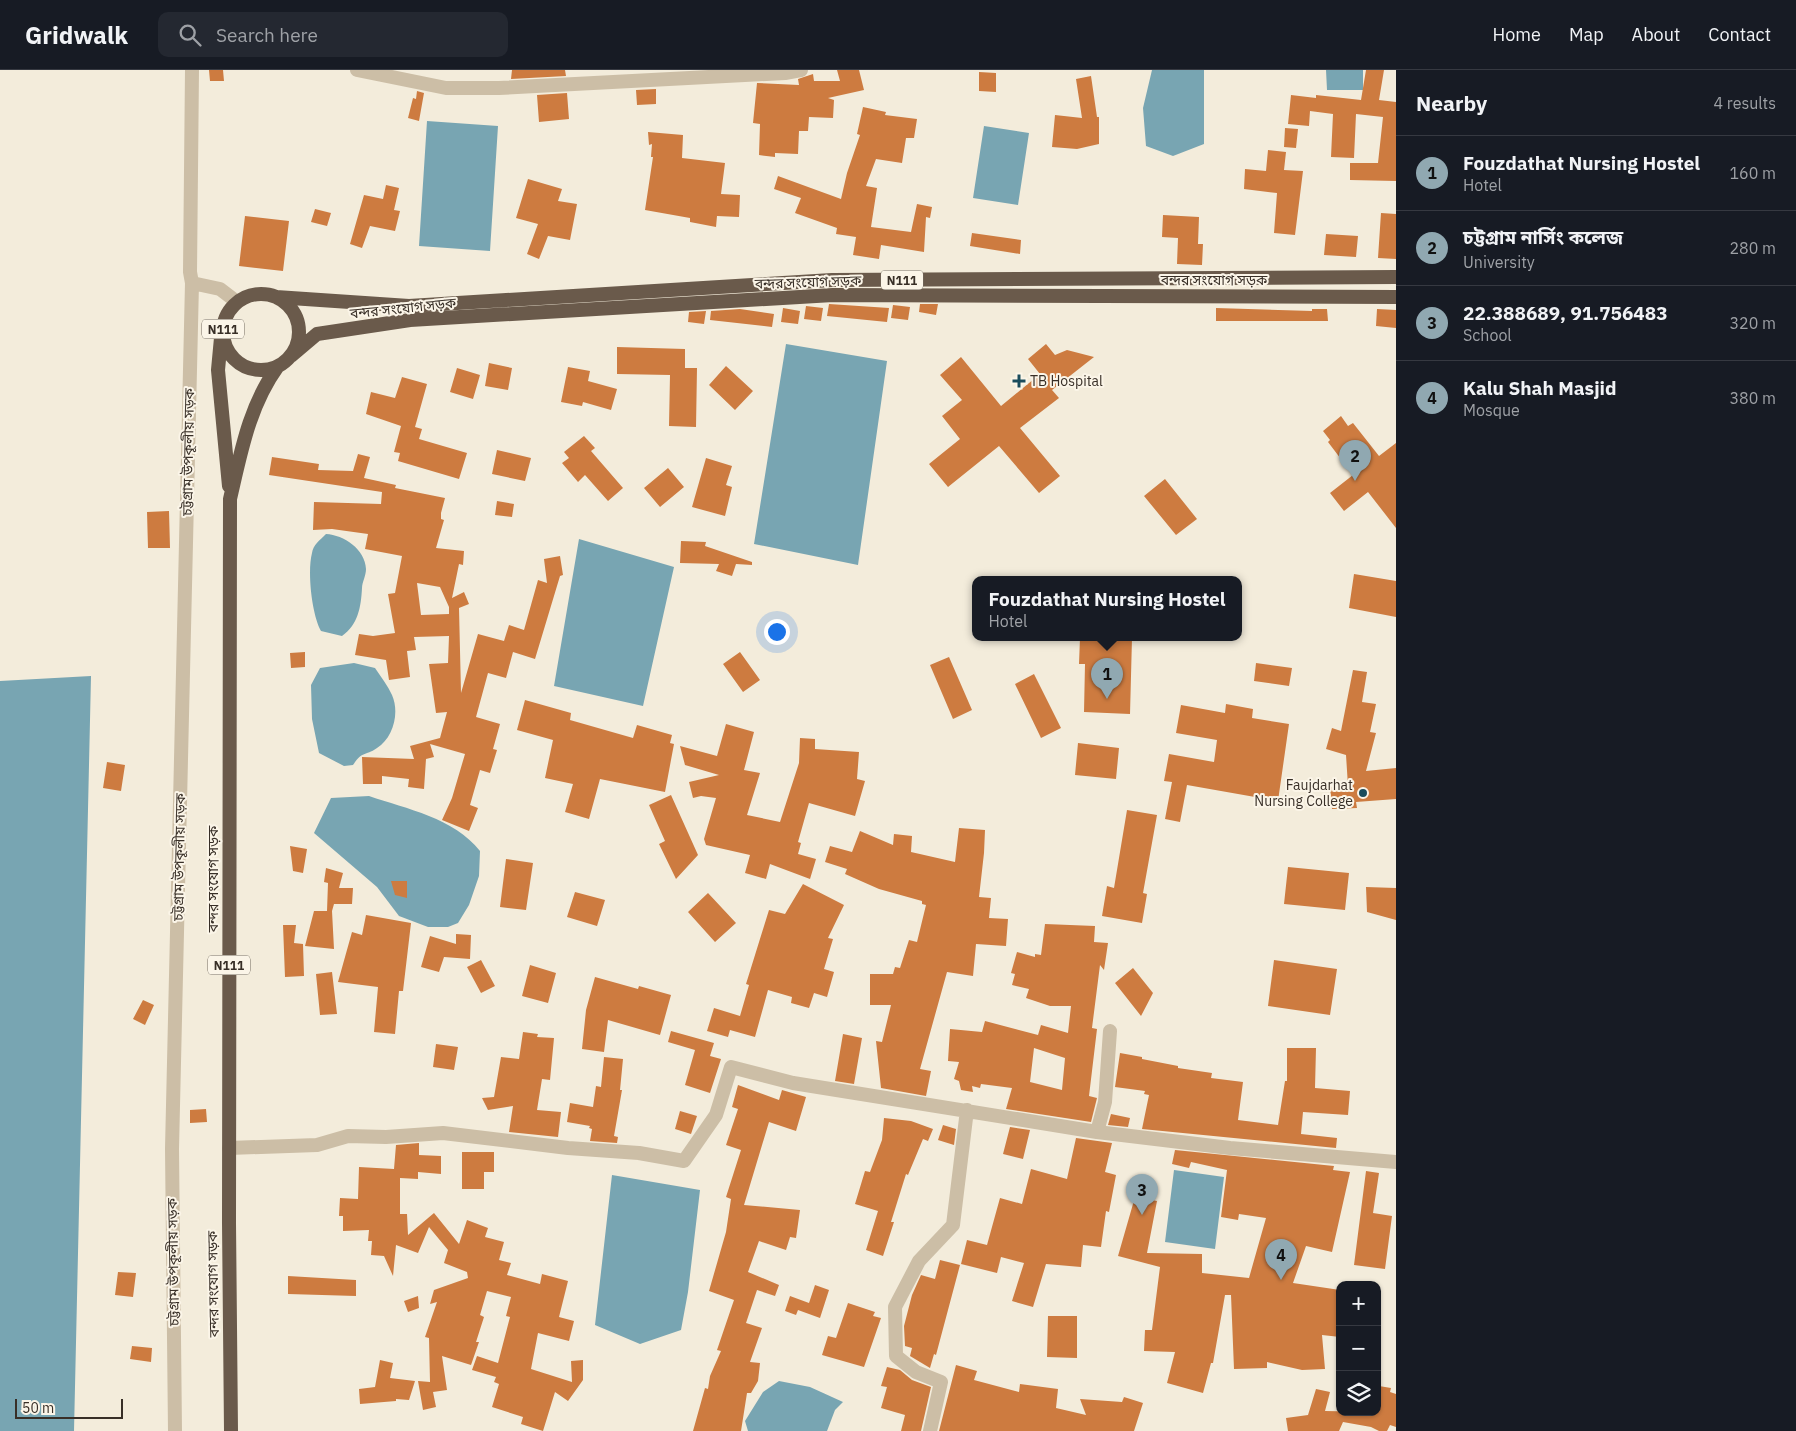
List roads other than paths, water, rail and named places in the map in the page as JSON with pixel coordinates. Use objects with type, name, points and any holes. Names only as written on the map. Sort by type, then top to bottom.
[{"type":"highway","name":"বন্দর সংযোগ সড়ক","points":[[276,297],[409,306],[832,280],[1396,277]]},
{"type":"highway","name":"N111","points":[[230,499],[218,370],[225,317],[237,302],[256,294],[276,297]]},
{"type":"highway","name":"বন্দর সংযোগ সড়ক","points":[[291,356],[317,334],[410,320],[833,295],[1396,297]]},
{"type":"highway","points":[[276,297],[294,312],[298,323],[297,346],[291,356]]},
{"type":"highway","name":"N111","points":[[223,326],[223,338],[227,349],[238,362],[254,370],[266,370],[278,366],[291,356]]},
{"type":"highway","name":"বন্দর সংযোগ সড়ক","points":[[231,1431],[229,1148],[230,499],[248,421],[263,386],[278,366]]},
{"type":"street","name":"চট্টগ্রাম উপকূলীয় সড়ক","points":[[175,1431],[172,1149],[192,283],[190,272],[192,70]]},
{"type":"street","points":[[357,70],[393,74],[446,88],[499,88],[785,73],[801,70]]},
{"type":"street","points":[[192,283],[220,289],[237,302]]},
{"type":"street","points":[[1097,1132],[1106,1102],[1110,1031]]},
{"type":"street","points":[[229,1148],[317,1145],[348,1136],[386,1137],[443,1133],[568,1148],[640,1153],[684,1161],[716,1115],[731,1067],[793,1083],[1097,1132],[1230,1148],[1396,1162]]},
{"type":"street","points":[[930,1431],[941,1382],[916,1372],[896,1356],[895,1307],[919,1262],[954,1226],[967,1110]]},
{"type":"water","points":[[1152,70],[1204,70],[1204,144],[1173,156],[1146,146],[1143,108]]},
{"type":"water","points":[[1326,70],[1363,70],[1363,90],[1327,90]]},
{"type":"water","points":[[427,121],[498,126],[490,251],[419,246]]},
{"type":"water","points":[[984,126],[1029,133],[1018,205],[973,198]]},
{"type":"water","points":[[786,344],[887,361],[858,565],[754,544]]},
{"type":"water","points":[[326,534],[340,537],[352,544],[358,549],[365,562],[366,569],[358,615],[352,627],[342,636],[321,631],[313,604],[310,582],[312,553],[315,545]]},
{"type":"water","points":[[579,539],[674,567],[643,706],[554,686]]},
{"type":"water","points":[[354,663],[375,668],[392,695],[395,717],[391,732],[383,744],[373,751],[362,755],[353,765],[344,766],[319,753],[312,719],[311,685],[320,668]]},
{"type":"water","points":[[91,676],[74,1431],[0,1431],[0,681]]},
{"type":"water","points":[[369,796],[429,816],[457,830],[480,851],[479,876],[469,905],[458,923],[448,927],[428,927],[399,916],[377,887],[314,833],[331,798]]},
{"type":"water","points":[[1174,1170],[1224,1177],[1215,1249],[1165,1242]]},
{"type":"water","points":[[612,1175],[700,1190],[688,1292],[681,1330],[640,1344],[595,1325]]},
{"type":"water","points":[[779,1381],[810,1387],[843,1402],[835,1410],[827,1431],[748,1431],[745,1421],[763,1392]]},
{"type":"place","name":"TB Hospital","points":[[1019,381]]},
{"type":"place","name":"চট্টগ্রাম নার্সিং কলেজ","points":[[1355,481]]},
{"type":"place","name":"Fouzdathat Nursing Hostel","points":[[1107,699]]},
{"type":"place","name":"Faujdarhat Nursing College","points":[[1363,793]]},
{"type":"place","name":"22.388689, 91.756483","points":[[1142,1215]]},
{"type":"place","name":"Kalu Shah Masjid","points":[[1281,1280]]}]
